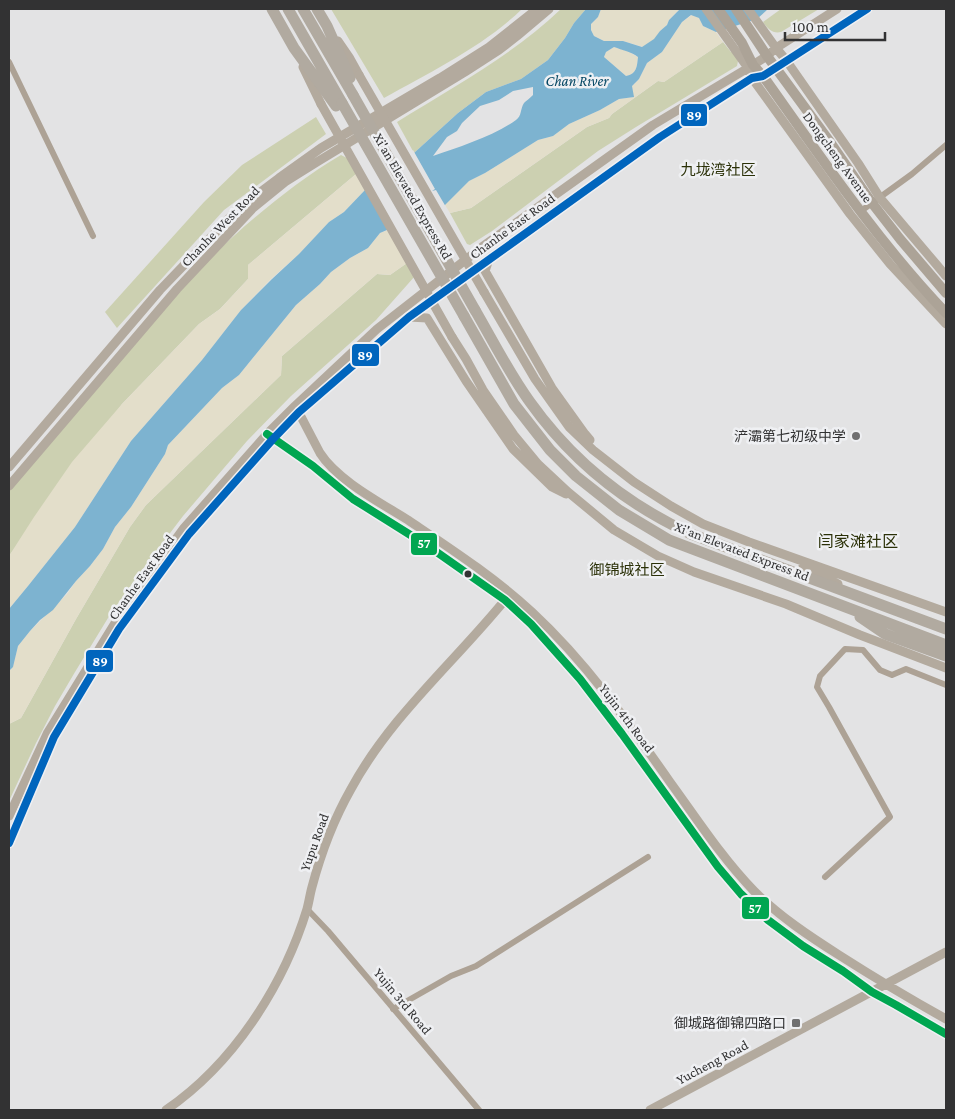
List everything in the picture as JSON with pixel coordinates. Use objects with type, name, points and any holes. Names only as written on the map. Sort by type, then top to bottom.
[{"type":"highway","points":[[272,9],[294,48],[339,105]]},
{"type":"highway","name":"Xi'an Elevated Express Rd","points":[[288,9],[339,105],[370,150],[514,404],[550,450],[576,476],[619,510],[669,540],[946,645]]},
{"type":"highway","name":"Xi'an Elevated Express Rd","points":[[303,9],[355,94],[519,386],[544,421],[592,472],[618,492],[660,519],[691,534],[946,629]]},
{"type":"highway","points":[[317,9],[327,26],[355,94]]},
{"type":"highway","points":[[844,606],[885,634],[946,656]]},
{"type":"highway","points":[[916,618],[939,619],[946,622]]},
{"type":"main road","name":"Chanhe West Road","points":[[9,467],[160,290],[238,209],[278,178],[322,148],[483,52],[537,9]]},
{"type":"main road","name":"Chanhe West Road","points":[[9,486],[177,290],[253,208],[285,182],[309,166],[499,50],[549,9]]},
{"type":"main road","points":[[706,9],[738,45]]},
{"type":"main road","name":"Dongcheng Avenue","points":[[718,9],[758,77],[911,275],[946,313]]},
{"type":"main road","name":"Dongcheng Avenue","points":[[736,9],[758,32],[767,56],[775,68],[876,200],[900,239],[946,293]]},
{"type":"main road","points":[[748,9],[758,32],[786,60],[858,162],[876,200],[946,276]]},
{"type":"main road","name":"Chanhe East Road","points":[[9,816],[48,732],[115,623],[184,528],[376,329],[482,247],[653,125],[751,67],[776,48],[837,9]]},
{"type":"main road","name":"Chanhe East Road","points":[[297,409],[409,317],[660,137],[775,68],[866,9]]},
{"type":"main road","points":[[327,26],[359,75],[534,379],[569,427],[593,450],[634,482],[703,524],[946,612]]},
{"type":"main road","points":[[294,48],[321,104],[452,337],[514,435],[538,464],[574,498],[614,530],[658,556],[694,572],[786,604],[868,639],[946,668]]},
{"type":"main road","points":[[758,77],[850,214],[890,264],[946,324]]},
{"type":"main road","points":[[489,259],[485,271],[552,388],[585,434],[634,482]]},
{"type":"main road","points":[[409,317],[427,318],[513,449],[552,487],[574,498]]},
{"type":"main road","name":"Yujin 4th Road","points":[[297,409],[324,460],[331,468],[353,485],[493,578],[580,679],[718,868],[741,894],[768,920],[802,946],[872,992],[946,1034]]},
{"type":"main road","name":"Chanhe East Road","points":[[9,843],[54,737],[119,629],[189,534],[270,437]]},
{"type":"main road","name":"Yujin 4th Road","points":[[270,437],[313,466],[353,499],[508,597],[554,634],[591,674],[720,852],[756,892],[796,927],[885,984],[946,1019]]},
{"type":"main road","points":[[782,554],[862,598]]},
{"type":"main road","name":"Yupu Road","points":[[166,1110],[194,1088],[215,1068],[258,1014],[272,990],[287,961],[307,909],[328,838],[338,814],[361,772],[386,736],[417,698],[508,597]]},
{"type":"main road","name":"Yucheng Road","points":[[650,1110],[946,952]]},
{"type":"street","points":[[9,62],[12,78],[93,236]]},
{"type":"street","points":[[861,211],[912,174],[946,145]]},
{"type":"street","points":[[825,877],[890,817],[816,687],[820,676],[845,649],[863,650],[880,670],[892,675],[906,669],[946,685]]},
{"type":"street","points":[[393,1009],[451,976],[476,966],[648,857]]},
{"type":"street","name":"Yujin 3rd Road","points":[[307,909],[328,931],[479,1110]]},
{"type":"green space","points":[[331,9],[522,9],[474,47],[384,98]]},
{"type":"green space","points":[[561,9],[586,9],[548,60],[521,79],[486,92],[458,113],[414,153],[397,122],[503,56]]},
{"type":"green space","points":[[781,9],[819,9],[781,32],[773,32],[763,22]]},
{"type":"green space","points":[[723,42],[731,52],[733,51],[738,61],[737,66],[598,151],[492,231],[470,245],[467,244],[450,213],[471,208],[587,127],[609,118],[658,81],[664,82]]},
{"type":"green space","points":[[316,117],[326,134],[224,210],[117,328],[105,312],[204,202],[242,165]]},
{"type":"green space","points":[[341,155],[347,158],[356,174],[248,265],[248,279],[220,309],[199,324],[122,404],[9,556],[9,482],[208,260],[271,204],[305,178]]},
{"type":"green space","points":[[407,263],[415,276],[376,320],[291,396],[247,441],[183,516],[136,578],[108,618],[55,706],[9,801],[9,724],[21,718],[76,619],[130,527],[146,505],[281,375],[282,356],[377,274],[390,275]]},
{"type":"sand","points":[[601,9],[680,9],[654,40],[643,47],[623,41],[604,41],[594,36],[591,24],[598,17]]},
{"type":"sand","points":[[692,15],[699,18],[703,26],[716,32],[723,42],[664,82],[658,81],[609,118],[587,127],[471,208],[450,213],[445,205],[469,181],[538,140],[553,136],[569,124],[619,99],[633,97],[632,86],[639,79],[647,63],[662,52],[682,22]]},
{"type":"sand","points":[[614,47],[638,57],[636,69],[630,75],[626,76],[604,57],[606,52]]},
{"type":"sand","points":[[356,174],[365,190],[344,212],[329,222],[241,310],[202,360],[131,441],[75,527],[9,609],[9,556],[72,462],[122,404],[199,324],[220,309],[248,279],[248,265]]},
{"type":"sand","points":[[388,230],[407,263],[390,275],[377,274],[282,356],[281,375],[146,505],[130,527],[76,619],[21,718],[9,724],[9,671],[13,667],[18,646],[30,631],[67,594],[103,549],[115,527],[131,507],[165,454],[168,445],[222,388],[239,375],[296,305],[331,272],[368,248],[380,233]]},
{"type":"water","name":"Chan River","points":[[586,9],[601,9],[598,17],[591,24],[594,36],[604,41],[623,41],[642,47],[654,39],[680,9],[768,9],[757,19],[716,32],[703,26],[699,18],[691,15],[682,22],[662,52],[647,63],[639,79],[632,86],[634,97],[619,99],[569,124],[553,136],[538,140],[469,181],[445,205],[380,233],[368,248],[331,272],[296,305],[239,375],[222,388],[168,445],[165,454],[131,507],[115,527],[103,549],[53,610],[40,620],[18,646],[13,667],[9,671],[9,609],[75,527],[131,441],[202,360],[241,310],[329,222],[344,212],[365,190],[414,153],[458,113],[486,92],[521,79],[548,60]],"holes":[[[614,47],[630,52],[638,57],[636,69],[630,75],[626,76],[604,57],[606,52]],[[533,87],[533,95],[524,103],[516,120],[487,136],[433,156],[447,137],[457,131],[462,123],[480,106],[499,100],[513,91]]]},
{"type":"pier","points":[[413,150],[435,189],[432,191],[436,190],[446,207],[428,218],[389,232],[364,188],[373,179]]},
{"type":"transit line","name":"89","points":[[9,843],[54,737],[119,629],[189,534],[299,412],[409,317],[660,137],[752,78],[763,76],[867,9]]},
{"type":"transit line","name":"57","points":[[267,434],[313,466],[353,499],[428,546],[505,600],[531,624],[580,679],[718,867],[741,894],[768,920],[803,946],[872,992],[946,1034]]},
{"type":"place","name":"浐灞第七初级中学","points":[[856,436]]},
{"type":"place","name":"御城路御锦四路口","points":[[796,1023]]},
{"type":"district","name":"九垅湾社区","points":[[718,170]]},
{"type":"district","name":"闫家滩社区","points":[[858,541]]},
{"type":"district","name":"御锦城社区","points":[[627,570]]}]
